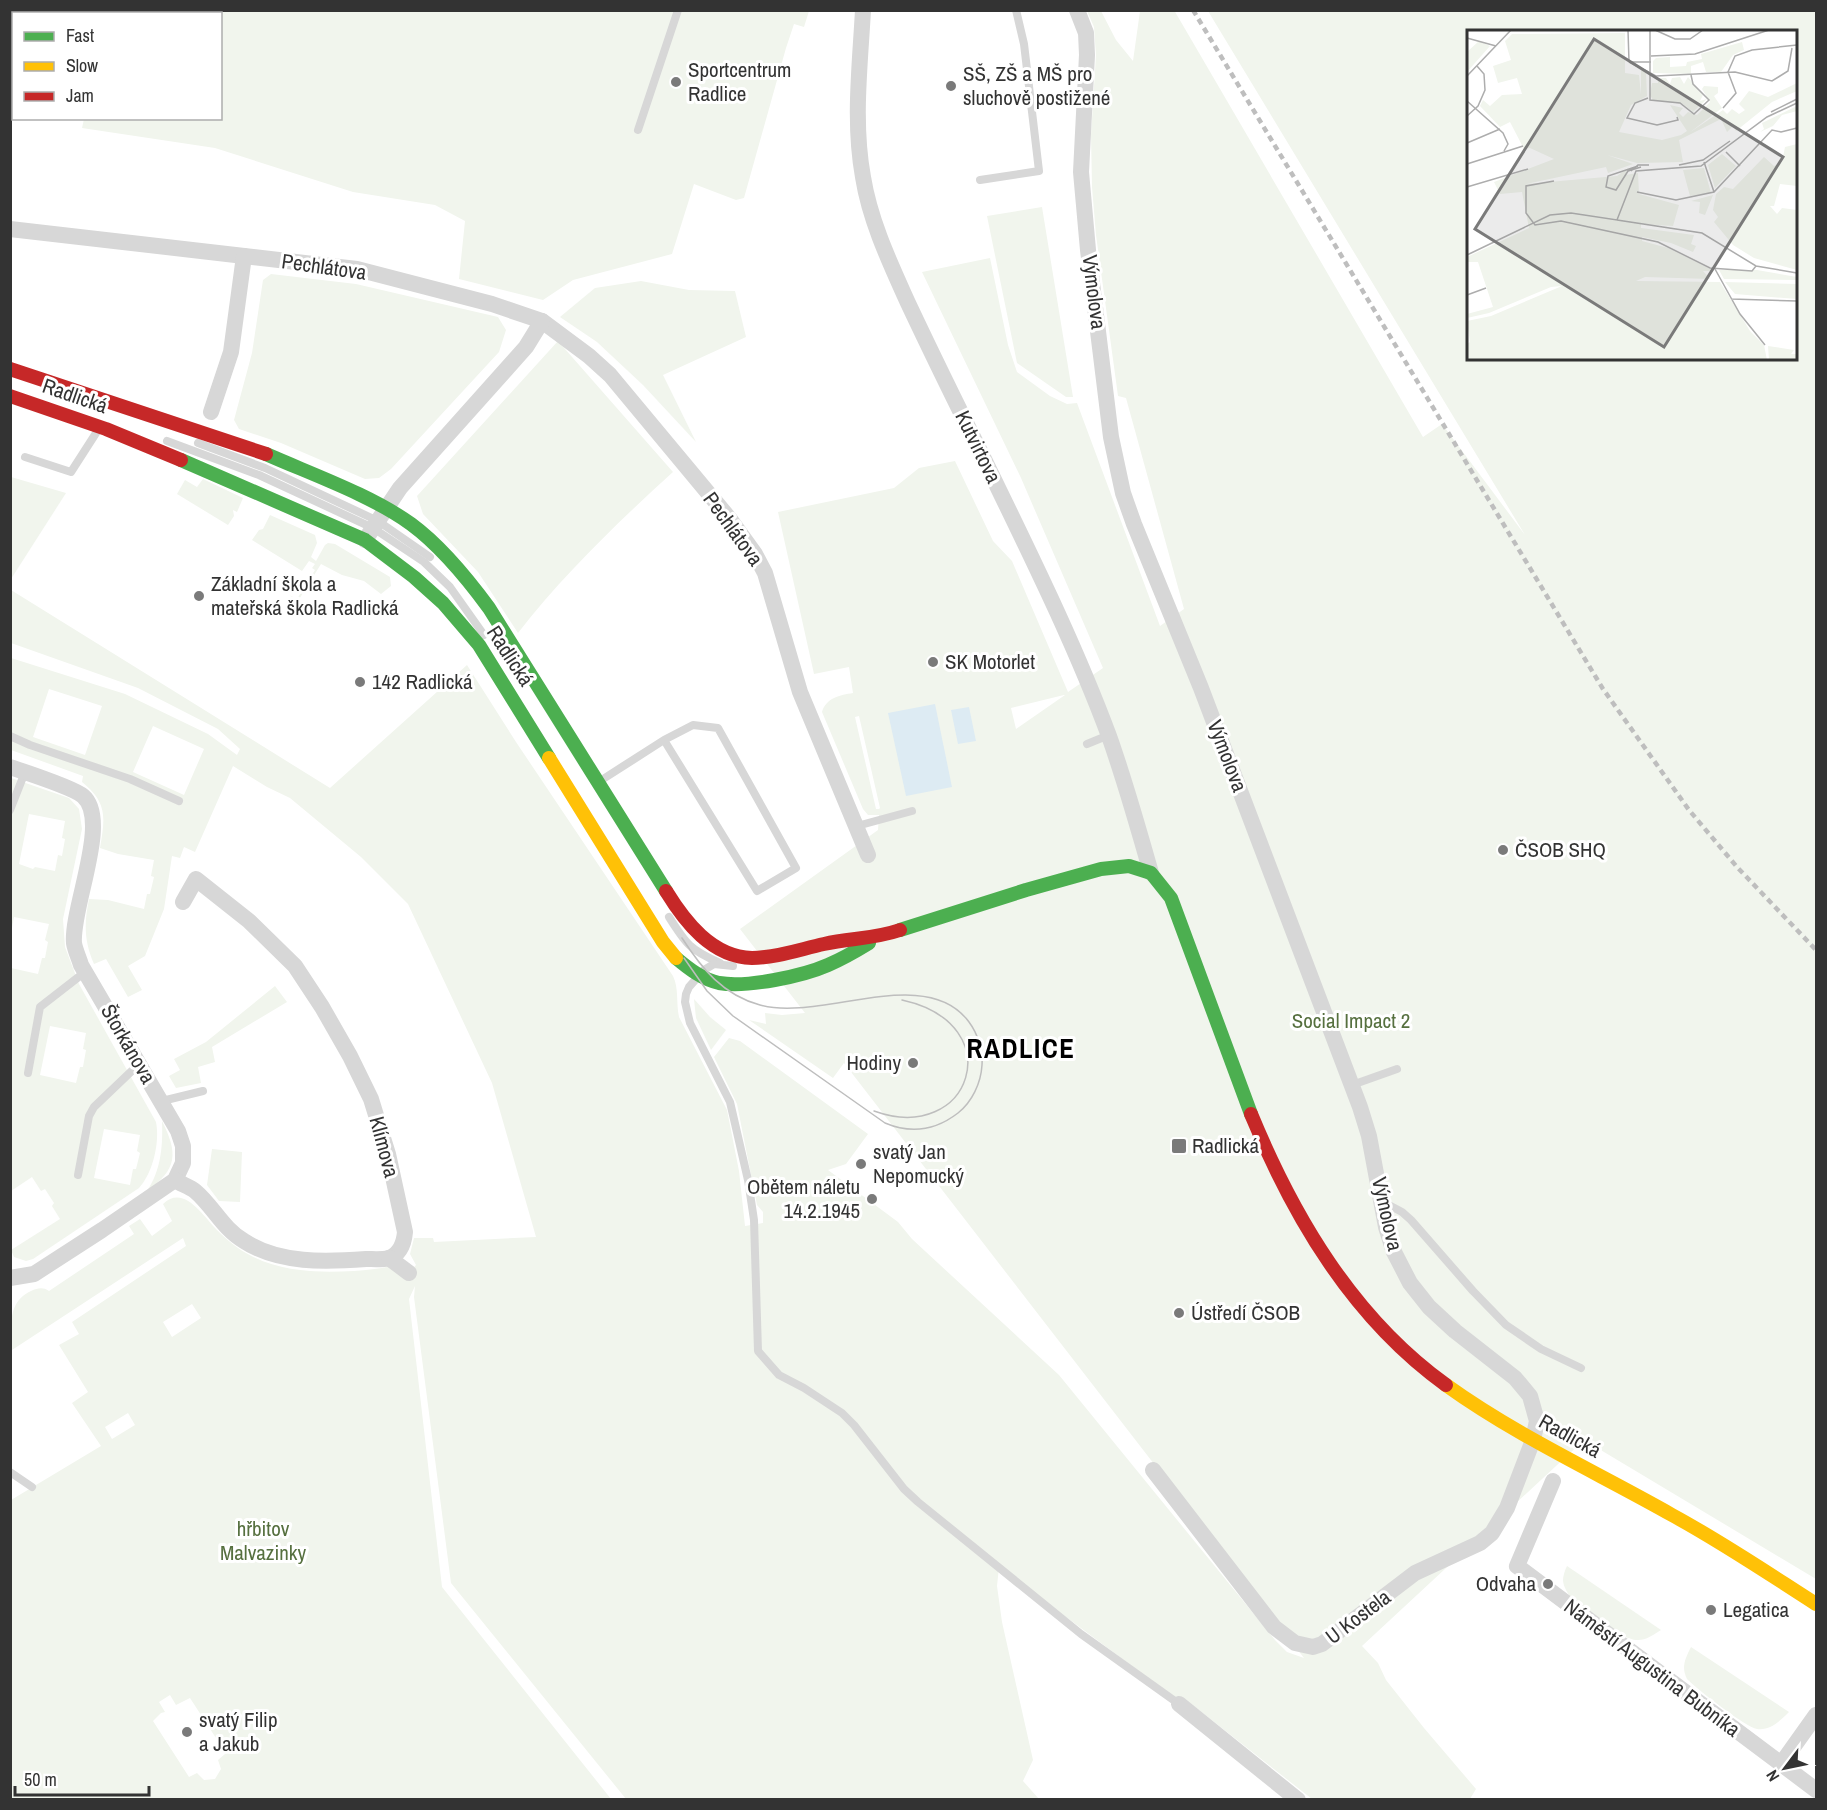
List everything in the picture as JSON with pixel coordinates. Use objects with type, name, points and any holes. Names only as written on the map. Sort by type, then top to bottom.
[{"type":"main road","name":"Radlická","points":[[10,369],[259,451],[375,524],[414,577],[443,603],[479,645],[663,942],[679,963],[736,985],[763,984],[831,964],[879,937]]},
{"type":"main road","name":"Radlická","points":[[10,396],[100,427],[210,471],[375,524],[412,525],[473,585],[679,912],[697,932],[729,955],[754,958],[805,950],[823,944],[879,937],[1101,868],[1129,866],[1151,873],[1171,898],[1265,1151],[1300,1219],[1346,1286],[1378,1324],[1406,1353],[1468,1400],[1533,1440],[1675,1516],[1816,1604]]},
{"type":"street","name":"Kutvirtova","points":[[863,10],[857,123],[863,178],[877,228],[891,266],[921,331],[1045,583],[1075,651],[1109,735],[1151,873]]},
{"type":"street","name":"Výmolova","points":[[1077,10],[1086,33],[1081,172],[1088,250],[1111,436],[1123,493],[1205,699],[1352,1085],[1369,1136],[1386,1227],[1394,1252],[1410,1283],[1430,1307],[1455,1332],[1515,1378],[1530,1396],[1537,1421],[1533,1440]]},
{"type":"street","name":"Pechlátova","points":[[10,228],[357,269],[492,304],[542,321],[589,356],[610,375],[729,518],[755,554],[765,573],[797,683],[868,855]]},
{"type":"street","points":[[211,412],[231,352],[244,256]]},
{"type":"street","points":[[375,524],[400,488],[526,347],[542,321]]},
{"type":"street","name":"Štorkánova","points":[[18,770],[83,795],[91,807],[94,832],[74,943],[86,971],[178,1131],[183,1146],[183,1163],[175,1180]]},
{"type":"street","name":"Klímova","points":[[183,902],[196,879],[249,921],[294,966],[322,1007],[371,1099],[388,1154],[405,1232],[404,1244],[389,1258]]},
{"type":"street","points":[[10,1278],[34,1274],[175,1180],[195,1191],[224,1225],[243,1241],[270,1253],[294,1258],[332,1261],[389,1258],[410,1273]]},
{"type":"street","name":"U Kostela","points":[[1153,1470],[1274,1627],[1295,1643],[1313,1647],[1331,1639],[1415,1573],[1463,1552],[1492,1533],[1508,1508],[1533,1440]]},
{"type":"street","name":"Náměstí Augustina Bubníka","points":[[1552,1481],[1517,1566],[1816,1790]]},
{"type":"street","points":[[1179,1704],[1298,1800]]},
{"type":"street","points":[[1781,1764],[1816,1714]]},
{"type":"lane","points":[[638,130],[678,10]]},
{"type":"lane","points":[[981,180],[1040,171],[1024,44],[1016,10]]},
{"type":"lane","points":[[10,377],[109,412]]},
{"type":"lane","points":[[10,386],[124,427]]},
{"type":"lane","points":[[25,457],[71,472],[100,427]]},
{"type":"lane","points":[[161,434],[375,524],[429,556],[452,578],[471,601],[508,656]]},
{"type":"lane","points":[[375,524],[424,562],[450,587],[487,639]]},
{"type":"lane","points":[[597,783],[664,740],[693,724],[718,728],[796,868],[757,891],[664,740]]},
{"type":"lane","points":[[1087,744],[1109,735]]},
{"type":"lane","points":[[10,736],[130,779],[179,801]]},
{"type":"lane","points":[[10,810],[18,770]]},
{"type":"lane","points":[[856,826],[912,811]]},
{"type":"lane","points":[[616,848],[684,958],[703,974]]},
{"type":"lane","points":[[663,908],[682,938],[693,950],[723,964]]},
{"type":"lane","points":[[679,912],[706,956],[703,974]]},
{"type":"lane","points":[[805,950],[783,961],[743,967],[714,964],[686,994],[686,1011],[730,1102],[748,1180],[754,1220],[758,1351],[779,1375],[842,1413],[918,1503],[1081,1634],[1179,1704]]},
{"type":"lane","points":[[28,1073],[40,1007],[86,971]]},
{"type":"lane","points":[[78,1175],[89,1116],[94,1107],[139,1064]]},
{"type":"lane","points":[[1352,1085],[1397,1069]]},
{"type":"lane","points":[[162,1101],[203,1091]]},
{"type":"lane","points":[[1382,1202],[1402,1212],[1411,1220],[1506,1325],[1541,1349],[1581,1368]]},
{"type":"lane","points":[[10,1472],[32,1487]]},
{"type":"green space","points":[[1174,10],[1423,437],[1442,424],[1525,535],[1208,11],[1816,11],[1816,1579],[1584,1440],[1362,1646],[1378,1663],[1386,1680],[1424,1728],[1476,1789],[1470,1799],[1312,1799],[1185,1699],[1179,1701],[999,1567],[997,1586],[1002,1622],[1033,1760],[1023,1781],[1039,1799],[626,1799],[451,1583],[414,1297],[415,1286],[409,1299],[442,1587],[611,1799],[11,1799],[11,1500],[101,1446],[72,1403],[88,1392],[59,1345],[79,1334],[72,1322],[186,1246],[183,1238],[12,1350],[12,1316],[14,1308],[23,1296],[38,1289],[49,1291],[134,1234],[129,1226],[140,1219],[152,1236],[172,1221],[163,1204],[178,1198],[193,1204],[224,1237],[251,1256],[279,1266],[309,1271],[354,1271],[391,1266],[406,1276],[416,1265],[410,1254],[414,1238],[433,1238],[434,1242],[536,1237],[492,1083],[408,904],[361,857],[290,798],[233,766],[195,852],[184,847],[180,858],[172,856],[164,909],[145,956],[128,966],[142,990],[128,997],[106,959],[94,964],[88,948],[86,932],[89,899],[108,900],[144,909],[154,877],[151,876],[154,860],[118,854],[100,848],[103,812],[96,797],[82,782],[83,776],[11,750],[11,658],[125,694],[208,734],[237,755],[240,749],[218,729],[138,688],[11,643],[11,590],[330,788],[467,665],[673,976],[679,1017],[727,1110],[739,1171],[745,1226],[763,1223],[763,1212],[757,1205],[737,1104],[714,1057],[729,1038],[740,1041],[868,1134],[846,1164],[828,1170],[898,1222],[912,1239],[1059,1375],[1275,1640],[1287,1652],[1304,1658],[844,1063],[833,1078],[749,1020],[766,1024],[765,1013],[782,1015],[805,1013],[740,929],[878,830],[879,815],[868,815],[863,809],[822,712],[830,700],[853,693],[849,667],[814,674],[778,512],[894,488],[919,468],[955,461],[993,541],[1012,561],[1068,692],[1103,668],[1021,478],[922,272],[990,258],[1008,345],[1017,372],[1050,396],[1067,404],[1077,403],[1160,626],[1184,609],[1126,398],[1118,396],[1096,235],[1092,187],[1091,135],[1096,55],[1094,27],[1087,11],[1101,11],[1116,40],[1133,61],[1140,11]],"holes":[[[49,689],[102,706],[85,755],[33,737]],[[1065,695],[1016,729],[1011,708]],[[859,716],[879,809],[876,809],[855,717]],[[153,726],[204,749],[184,795],[133,772]],[[192,1304],[201,1318],[172,1337],[163,1322]],[[128,1413],[135,1425],[112,1439],[105,1427]],[[170,1695],[176,1705],[190,1698],[225,1752],[218,1760],[221,1769],[215,1779],[204,1780],[197,1773],[189,1777],[153,1721],[165,1712],[159,1702]]]},
{"type":"green space","points":[[88,11],[809,11],[804,27],[794,24],[744,198],[736,200],[694,184],[672,254],[573,280],[543,300],[459,279],[465,221],[435,205],[353,192],[215,148],[82,128],[84,120],[222,120],[222,12]]},
{"type":"green space","points":[[1042,207],[1073,397],[1066,397],[1017,363],[987,216]]},
{"type":"green space","points":[[271,274],[356,284],[498,317],[506,330],[499,352],[391,469],[379,478],[365,479],[281,443],[239,429],[234,420],[252,353],[263,280]]},
{"type":"green space","points":[[641,281],[689,290],[735,291],[746,337],[663,375],[696,442],[643,385],[597,342],[560,317],[595,288]]},
{"type":"green space","points":[[558,341],[673,472],[553,590],[518,633],[478,572],[423,514],[417,496]]},
{"type":"green space","points":[[10,477],[66,493],[11,579]]},
{"type":"green space","points":[[203,479],[243,498],[237,512],[233,510],[234,516],[228,525],[177,494],[185,480],[197,487]]},
{"type":"green space","points":[[270,515],[315,535],[317,543],[311,557],[316,561],[325,545],[335,544],[390,577],[391,586],[381,594],[364,581],[342,575],[321,564],[298,601],[289,595],[297,599],[315,570],[312,568],[315,564],[309,561],[302,571],[252,540],[259,530],[263,529]]},
{"type":"green space","points":[[11,778],[69,798],[79,809],[82,829],[63,919],[65,947],[79,984],[156,1122],[157,1130],[152,1166],[139,1188],[33,1259],[26,1261],[14,1257],[11,1250],[60,1219],[45,1189],[41,1191],[32,1177],[11,1191],[11,968],[38,974],[42,958],[45,958],[48,942],[45,940],[49,924],[14,917],[11,933]],"holes":[[[29,814],[65,821],[62,856],[58,855],[55,871],[35,867],[33,869],[19,864]],[[50,1026],[86,1033],[83,1067],[80,1067],[76,1083],[40,1075]],[[104,1129],[140,1135],[137,1151],[140,1153],[136,1169],[133,1169],[130,1185],[94,1178]]]},
{"type":"green space","points":[[275,986],[287,1002],[212,1047],[215,1062],[198,1067],[201,1083],[176,1088],[169,1076],[180,1070],[174,1059],[206,1042]]},
{"type":"green space","points":[[694,999],[726,1030],[711,1050],[696,1018]]},
{"type":"green space","points":[[162,1121],[171,1142],[172,1160],[165,1175],[147,1191],[160,1158]]},
{"type":"green space","points":[[212,1149],[242,1152],[240,1202],[219,1201],[207,1185]]},
{"type":"green space","points":[[1567,1566],[1661,1630],[1646,1639],[1636,1640],[1603,1626],[1572,1599],[1566,1589],[1563,1578]]},
{"type":"green space","points":[[1691,1647],[1789,1712],[1775,1724],[1762,1729],[1742,1722],[1687,1679],[1684,1663]]},
{"type":"shaded area","points":[[935,704],[952,787],[906,796],[888,713]]},
{"type":"shaded area","points":[[969,707],[976,741],[958,744],[951,710]]},
{"type":"tram line","points":[[682,938],[697,960],[724,988],[747,1001],[760,1005],[785,1008],[812,1007],[900,995],[927,997],[950,1005],[969,1022],[979,1043],[982,1065],[975,1092],[958,1113],[932,1127],[914,1129],[885,1123],[733,1016],[707,991],[684,958]]},
{"type":"tram line","points":[[874,1111],[908,1117],[935,1112],[954,1098],[966,1078],[967,1055],[958,1032],[936,1013],[902,1000]]},
{"type":"railway","points":[[1193,10],[1603,689],[1689,810],[1737,867],[1816,950]]},
{"type":"traffic: fast","points":[[266,454],[359,494],[395,513],[433,542],[453,563],[489,608],[666,891]]},
{"type":"traffic: fast","points":[[181,460],[365,540],[414,577],[443,603],[479,645],[549,758]]},
{"type":"traffic: fast","points":[[900,930],[1101,869],[1129,866],[1151,873],[1171,898],[1251,1114]]},
{"type":"traffic: fast","points":[[676,958],[707,979],[719,983],[744,984],[790,977],[817,969],[869,943]]},
{"type":"traffic: slow","points":[[549,758],[663,942],[676,958]]},
{"type":"traffic: slow","points":[[1446,1385],[1501,1421],[1709,1536],[1816,1604]]},
{"type":"traffic: jam","points":[[10,369],[266,454]]},
{"type":"traffic: jam","points":[[10,396],[106,429],[181,460]]},
{"type":"traffic: jam","points":[[666,891],[701,936],[712,945],[738,956],[770,957],[900,930]]},
{"type":"traffic: jam","points":[[1251,1114],[1287,1191],[1307,1228],[1330,1263],[1382,1329],[1446,1385]]},
{"type":"place","name":"Sportcentrum Radlice","points":[[676,82]]},
{"type":"place","name":"SŠ, ZŠ a MŠ pro sluchově postižené","points":[[951,86]]},
{"type":"place","name":"Základní škola a mateřská škola Radlická","points":[[199,596]]},
{"type":"place","name":"SK Motorlet","points":[[933,662]]},
{"type":"place","name":"142 Radlická","points":[[360,682]]},
{"type":"place","name":"ČSOB SHQ","points":[[1503,850]]},
{"type":"place","name":"Hodiny","points":[[913,1063]]},
{"type":"place","name":"Radlická","points":[[1179,1146]]},
{"type":"place","name":"svatý Jan Nepomucký","points":[[861,1164]]},
{"type":"place","name":"Obětem náletu 14.2.1945","points":[[872,1199]]},
{"type":"place","name":"Ústředí ČSOB","points":[[1179,1313]]},
{"type":"place","name":"Odvaha","points":[[1548,1584]]},
{"type":"place","name":"Legatica","points":[[1711,1610]]},
{"type":"place","name":"svatý Filip a Jakub","points":[[187,1732]]},
{"type":"district","name":"RADLICE","points":[[1021,1049]]},
{"type":"park label","name":"Social Impact 2","points":[[1351,1021]]},
{"type":"park label","name":"hřbitov Malvazinky","points":[[263,1541]]}]
